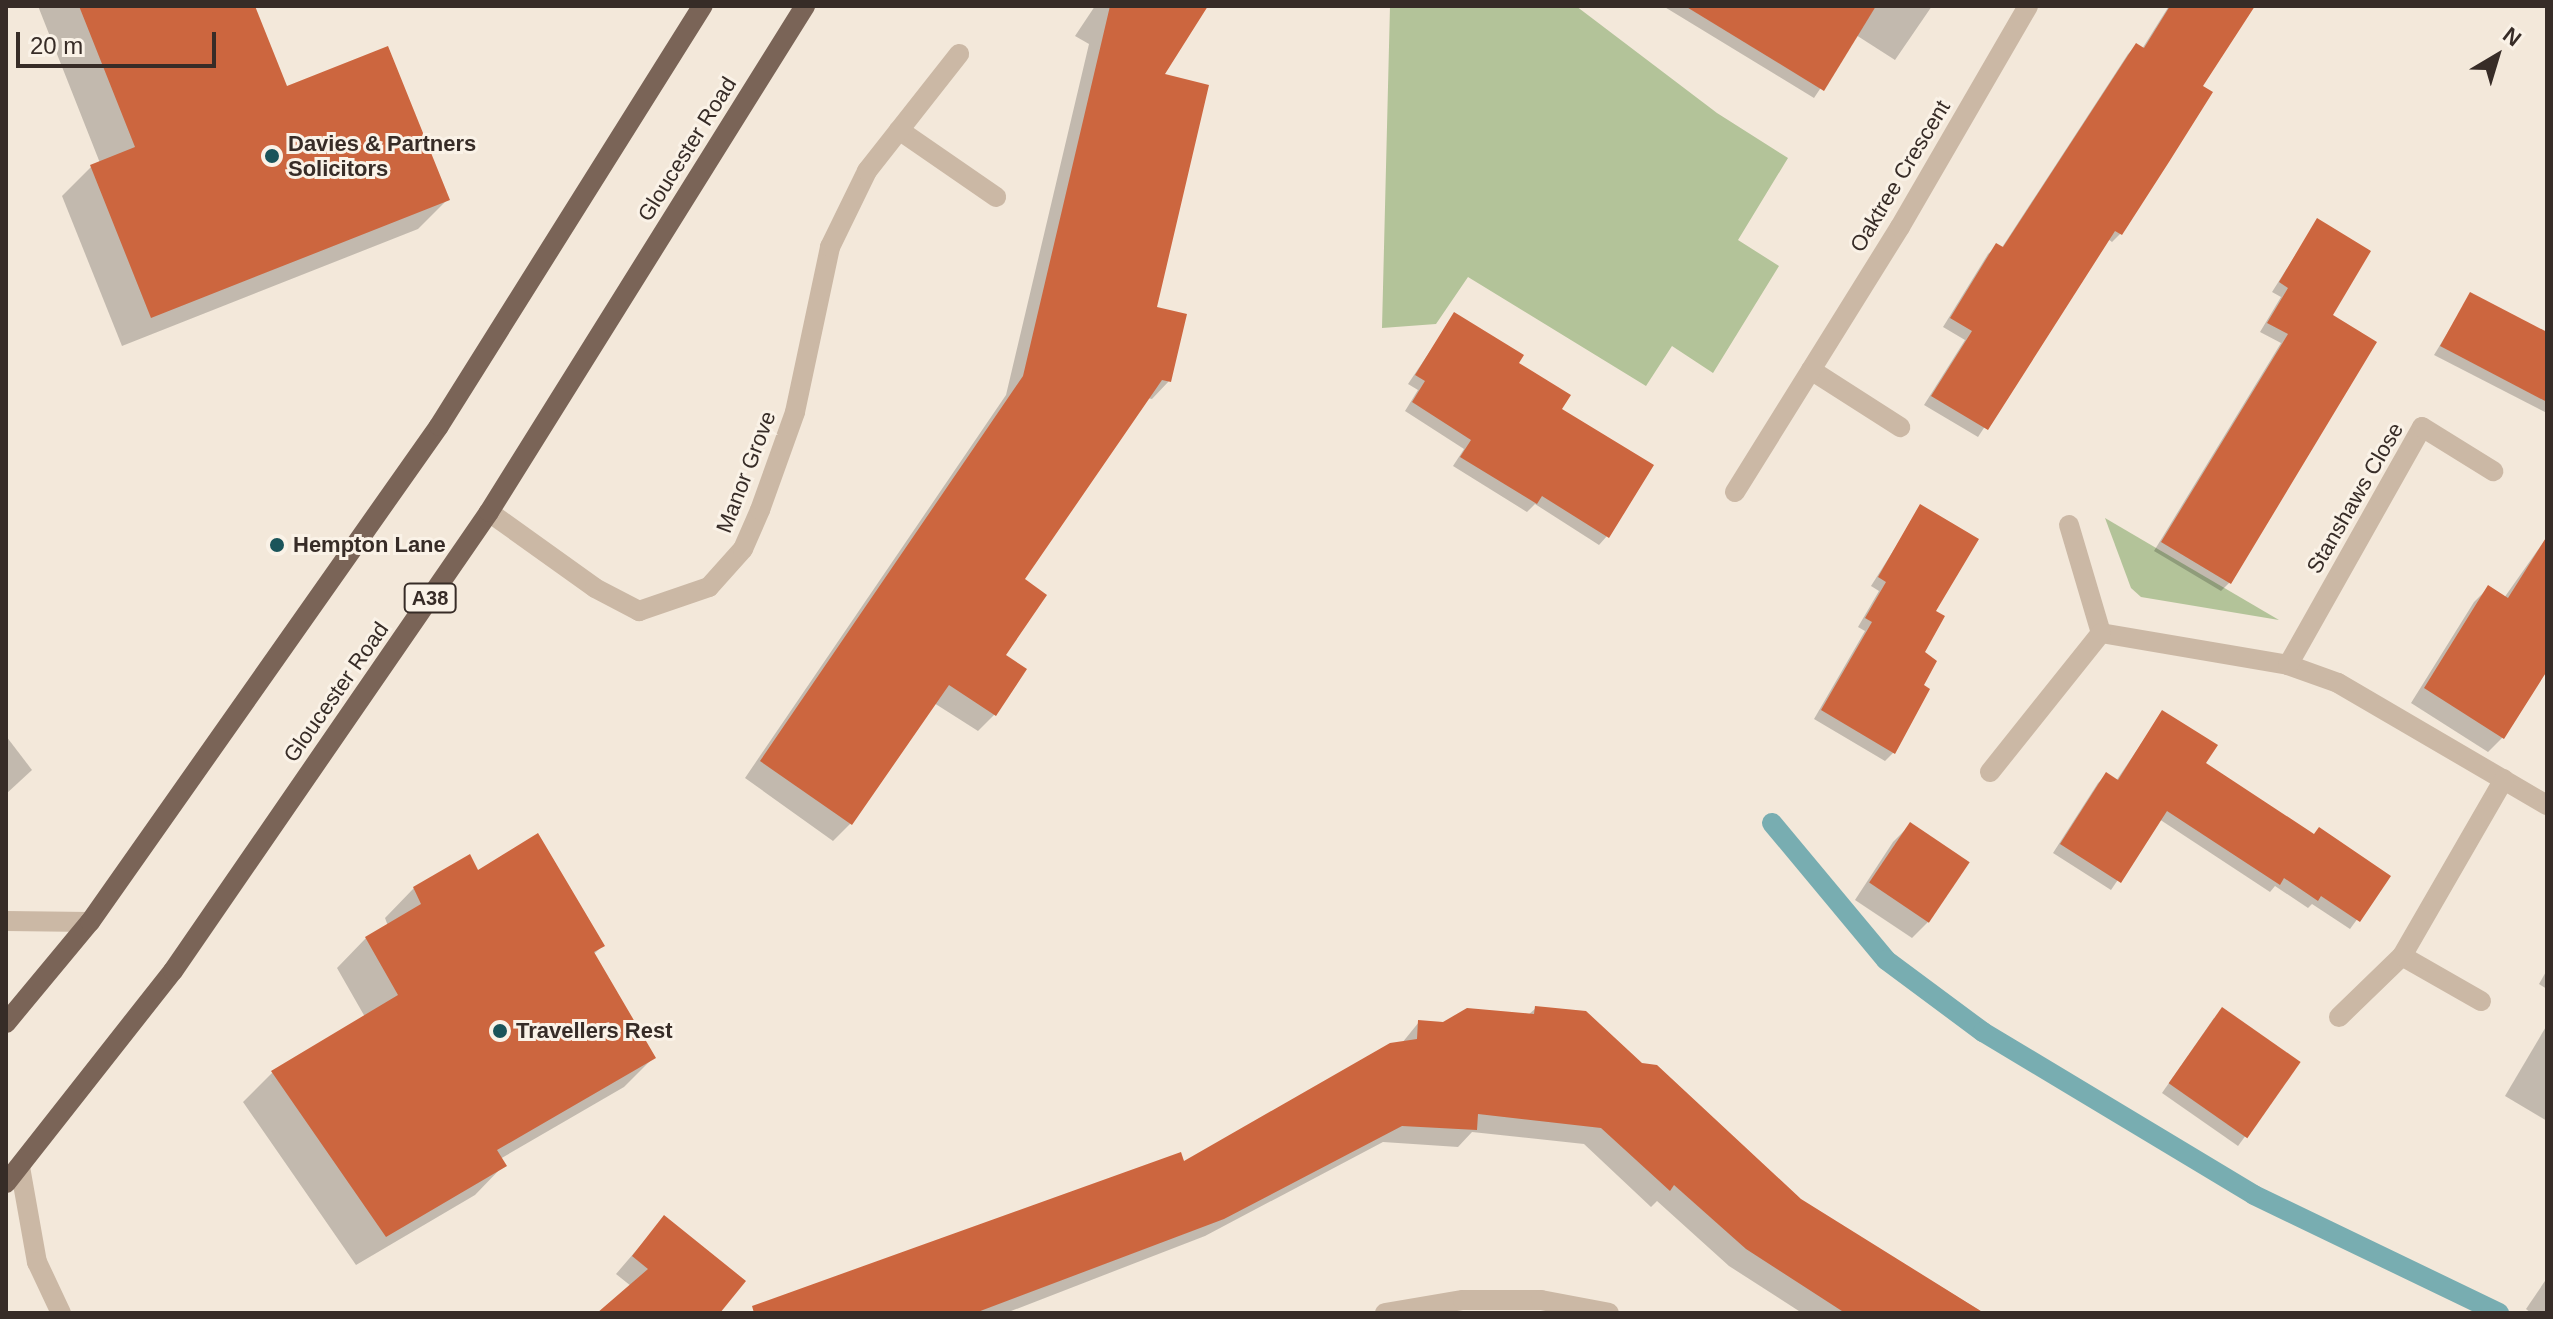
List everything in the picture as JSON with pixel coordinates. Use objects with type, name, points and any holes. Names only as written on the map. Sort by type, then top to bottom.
[{"type":"main road","points":[[6,1023],[90,922],[439,426],[702,6]]},
{"type":"main road","name":"Gloucester Road","points":[[6,1183],[173,971],[489,512],[805,6]]},
{"type":"street","name":"Oaktree Crescent","points":[[1735,492],[1900,227],[2028,6]]},
{"type":"street","name":"Manor Grove","points":[[489,512],[595,588],[639,611],[709,587],[743,549],[795,412],[830,247],[867,171],[959,54]]},
{"type":"street","points":[[899,130],[996,197]]},
{"type":"street","points":[[1811,370],[1900,427]]},
{"type":"street","name":"Stanshaws Close","points":[[2288,665],[2422,427],[2493,471]]},
{"type":"street","points":[[2069,525],[2101,633]]},
{"type":"street","points":[[2101,633],[2288,665],[2338,683],[2547,805]]},
{"type":"street","points":[[1990,772],[2101,633]]},
{"type":"street","points":[[2339,1017],[2402,956],[2504,779]]},
{"type":"street","points":[[6,921],[90,922]]},
{"type":"street","points":[[2402,956],[2481,1001]]},
{"type":"street","points":[[20,1167],[37,1262],[61,1313]]},
{"type":"street","points":[[1385,1313],[1463,1300],[1541,1300],[1609,1313]]},
{"type":"green space","points":[[1390,6],[1576,6],[1717,113],[1788,158],[1738,240],[1779,266],[1713,373],[1672,346],[1646,386],[1468,277],[1436,324],[1382,328]]},
{"type":"green space","points":[[2105,518],[2279,620],[2141,597],[2131,588]]},
{"type":"building","name":"Davies & Partners Solicitors","points":[[79,6],[255,6],[287,86],[388,46],[450,200],[151,318],[90,165],[135,147]]},
{"type":"building","points":[[1110,6],[1208,6],[1165,74],[1209,85],[1157,307],[1187,314],[1171,382],[1162,380],[1025,579],[1047,595],[1006,655],[1027,669],[996,716],[949,685],[852,825],[760,761],[1023,376]]},
{"type":"building","points":[[1685,6],[1876,6],[1824,91]]},
{"type":"building","points":[[2170,6],[2255,6],[2203,86],[2213,92],[2169,162],[2122,235],[2115,231],[1988,430],[1931,396],[1972,331],[1950,318],[1996,243],[2003,247],[2136,43],[2144,48]]},
{"type":"building","points":[[2317,218],[2371,251],[2333,315],[2377,342],[2231,584],[2161,542],[2288,334],[2267,323],[2288,288],[2279,282]]},
{"type":"building","points":[[2470,292],[2547,332],[2547,402],[2440,346]]},
{"type":"building","points":[[1454,312],[1524,355],[1519,363],[1571,395],[1562,409],[1654,465],[1609,538],[1542,496],[1537,504],[1460,457],[1471,440],[1412,402],[1425,381],[1415,375]]},
{"type":"building","points":[[1920,504],[1979,539],[1936,611],[1945,616],[1925,652],[1937,661],[1924,685],[1930,689],[1895,754],[1821,710],[1872,622],[1865,618],[1886,582],[1878,577]]},
{"type":"building","points":[[2547,536],[2547,671],[2504,739],[2424,688],[2488,585],[2508,598]]},
{"type":"building","points":[[2162,710],[2218,745],[2206,763],[2314,834],[2319,827],[2391,876],[2360,922],[2321,896],[2318,901],[2284,878],[2280,885],[2167,811],[2121,883],[2060,844],[2106,772],[2118,780]]},
{"type":"building","points":[[1910,822],[1970,862],[1929,923],[1869,883]]},
{"type":"building","name":"Travellers Rest","points":[[538,833],[605,946],[594,952],[656,1058],[497,1150],[507,1166],[386,1237],[271,1071],[398,995],[365,937],[421,904],[413,887],[470,854],[478,870]]},
{"type":"building","points":[[1535,1006],[1586,1011],[1642,1063],[1657,1065],[1801,1199],[1984,1313],[1845,1313],[1746,1249],[1674,1185],[1670,1191],[1601,1128],[1478,1114],[1477,1130],[1402,1126],[1224,1219],[975,1313],[754,1313],[752,1306],[1181,1152],[1184,1161],[1390,1043],[1417,1039],[1418,1020],[1443,1022],[1467,1008],[1534,1014]]},
{"type":"building","points":[[2222,1007],[2301,1062],[2247,1138],[2169,1083]]},
{"type":"building","points":[[664,1215],[746,1281],[720,1313],[597,1313],[648,1269],[632,1256]]},
{"type":"waterway","points":[[1772,823],[1886,960],[1983,1032],[2254,1195],[2499,1313]]},
{"type":"place","name":"Davies & Partners Solicitors","points":[[272,156]]},
{"type":"place","name":"Hempton Lane","points":[[277,545]]},
{"type":"place","name":"Travellers Rest","points":[[500,1031]]}]
